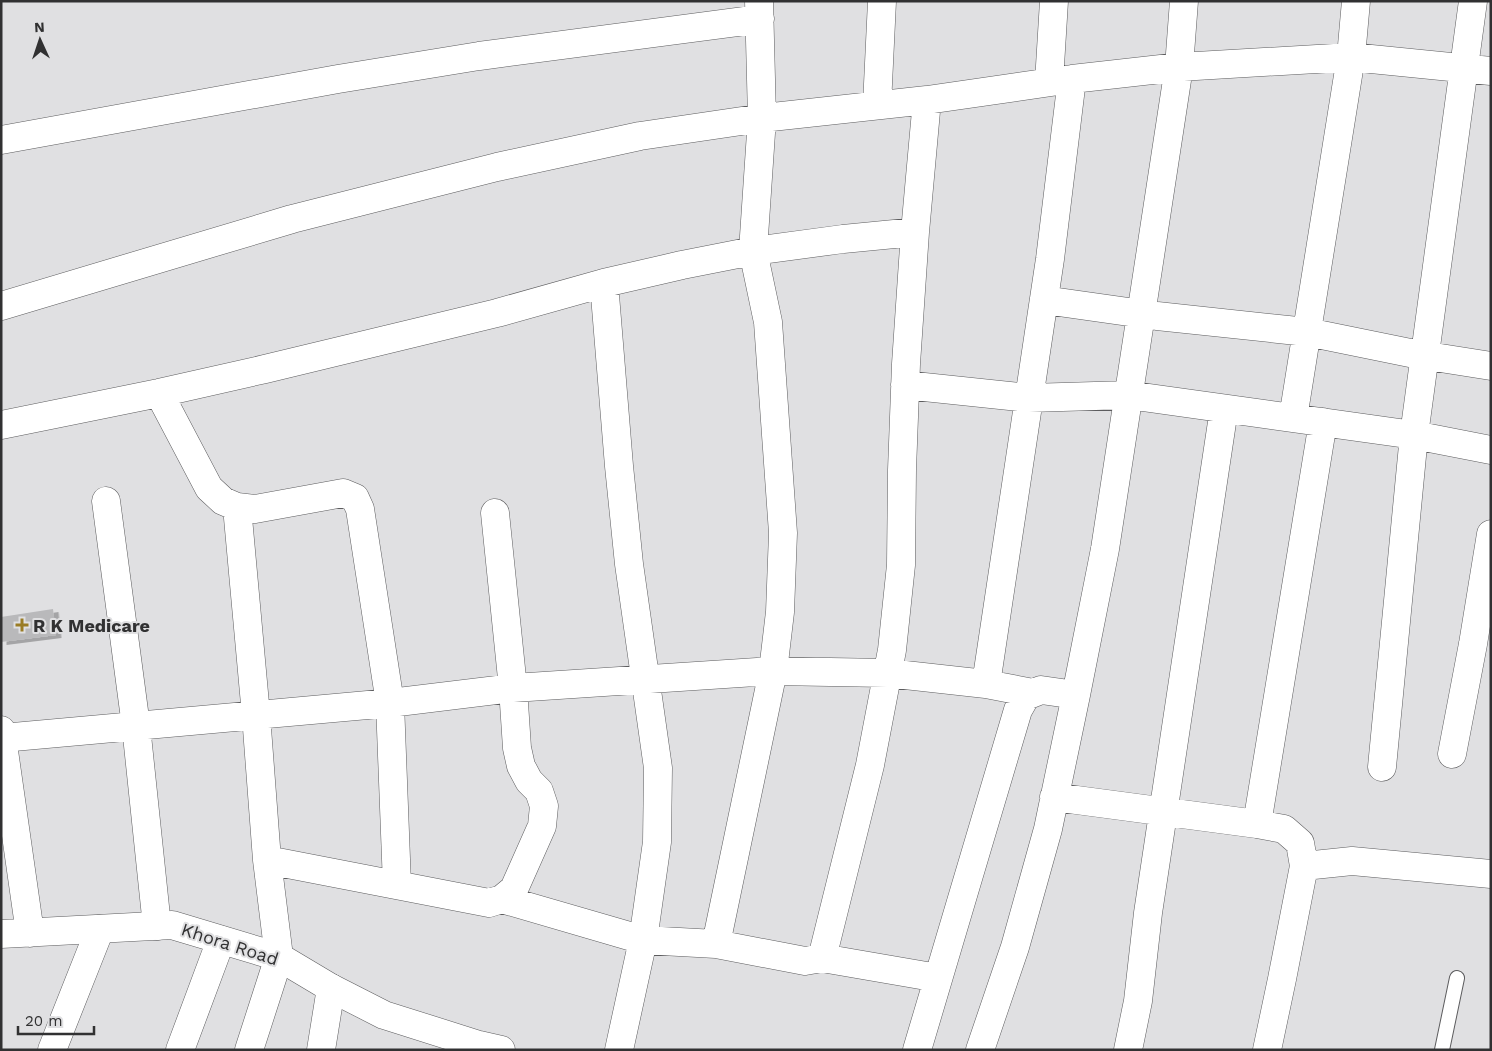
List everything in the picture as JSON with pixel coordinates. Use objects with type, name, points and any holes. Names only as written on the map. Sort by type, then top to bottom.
[{"type":"street","points":[[876,105],[882,1]]},
{"type":"street","points":[[986,684],[1044,300],[1061,80],[1054,1]]},
{"type":"street","points":[[980,1050],[1015,947],[1048,829],[1076,694],[1104,549],[1128,395],[1179,67],[1184,1]]},
{"type":"street","points":[[1293,418],[1351,57],[1356,1]]},
{"type":"street","points":[[1382,767],[1414,436],[1473,1]]},
{"type":"street","points":[[1,140],[338,79],[760,10],[762,118],[753,251],[768,322],[783,533],[780,612],[773,671],[716,944]]},
{"type":"street","points":[[1,306],[292,219],[497,167],[640,136],[762,118],[927,100],[1061,80],[1179,67],[1351,57],[1491,71]]},
{"type":"street","points":[[822,958],[870,765],[892,650],[901,565],[905,385],[915,232],[927,100]]},
{"type":"street","points":[[1,425],[160,393],[265,369],[497,312],[604,283],[753,251],[915,232]]},
{"type":"street","points":[[604,283],[628,554],[658,768],[657,842],[642,940],[619,1050]]},
{"type":"street","points":[[1044,300],[1140,312],[1157,316],[1307,332],[1425,356],[1491,366]]},
{"type":"street","points":[[905,385],[1029,398],[1128,395],[1323,422],[1491,450]]},
{"type":"street","points":[[160,393],[209,488],[223,501],[237,507],[255,509],[343,493],[355,498],[360,508],[390,703],[397,885]]},
{"type":"street","points":[[1128,1050],[1138,1001],[1148,913],[1224,408]]},
{"type":"street","points":[[1257,824],[1323,422]]},
{"type":"street","points":[[106,501],[136,726],[158,926]]},
{"type":"street","points":[[237,507],[267,860],[278,957],[249,1050]]},
{"type":"street","points":[[267,860],[489,903],[502,899],[514,889],[542,826],[544,806],[539,791],[529,781],[521,766],[517,748],[513,688],[495,513]]},
{"type":"street","points":[[1452,754],[1491,534]]},
{"type":"street","points":[[30,934],[2,734],[136,726],[390,703],[513,688],[773,671],[887,673],[986,684],[1033,693]]},
{"type":"street","points":[[917,1050],[1018,710],[1026,696],[1041,690],[1076,694]]},
{"type":"street","points":[[1054,797],[1284,829],[1300,843],[1304,866],[1267,1050]]},
{"type":"street","points":[[1304,866],[1352,861],[1491,874]]},
{"type":"street","points":[[502,899],[642,940],[716,944],[805,961],[822,958],[938,978]]},
{"type":"street","name":"Khora Road","points":[[1,934],[30,934],[172,925],[278,957],[331,988],[384,1015],[479,1045],[502,1050]]},
{"type":"street","points":[[52,1050],[100,929]]},
{"type":"street","points":[[180,1050],[221,940]]},
{"type":"street","points":[[321,1050],[331,988]]},
{"type":"lane","points":[[1442,1050],[1457,978]]},
{"type":"building","points":[[53,609],[56,635],[1,642],[1,617]]},
{"type":"place","name":"R K Medicare","points":[[22,625]]}]
